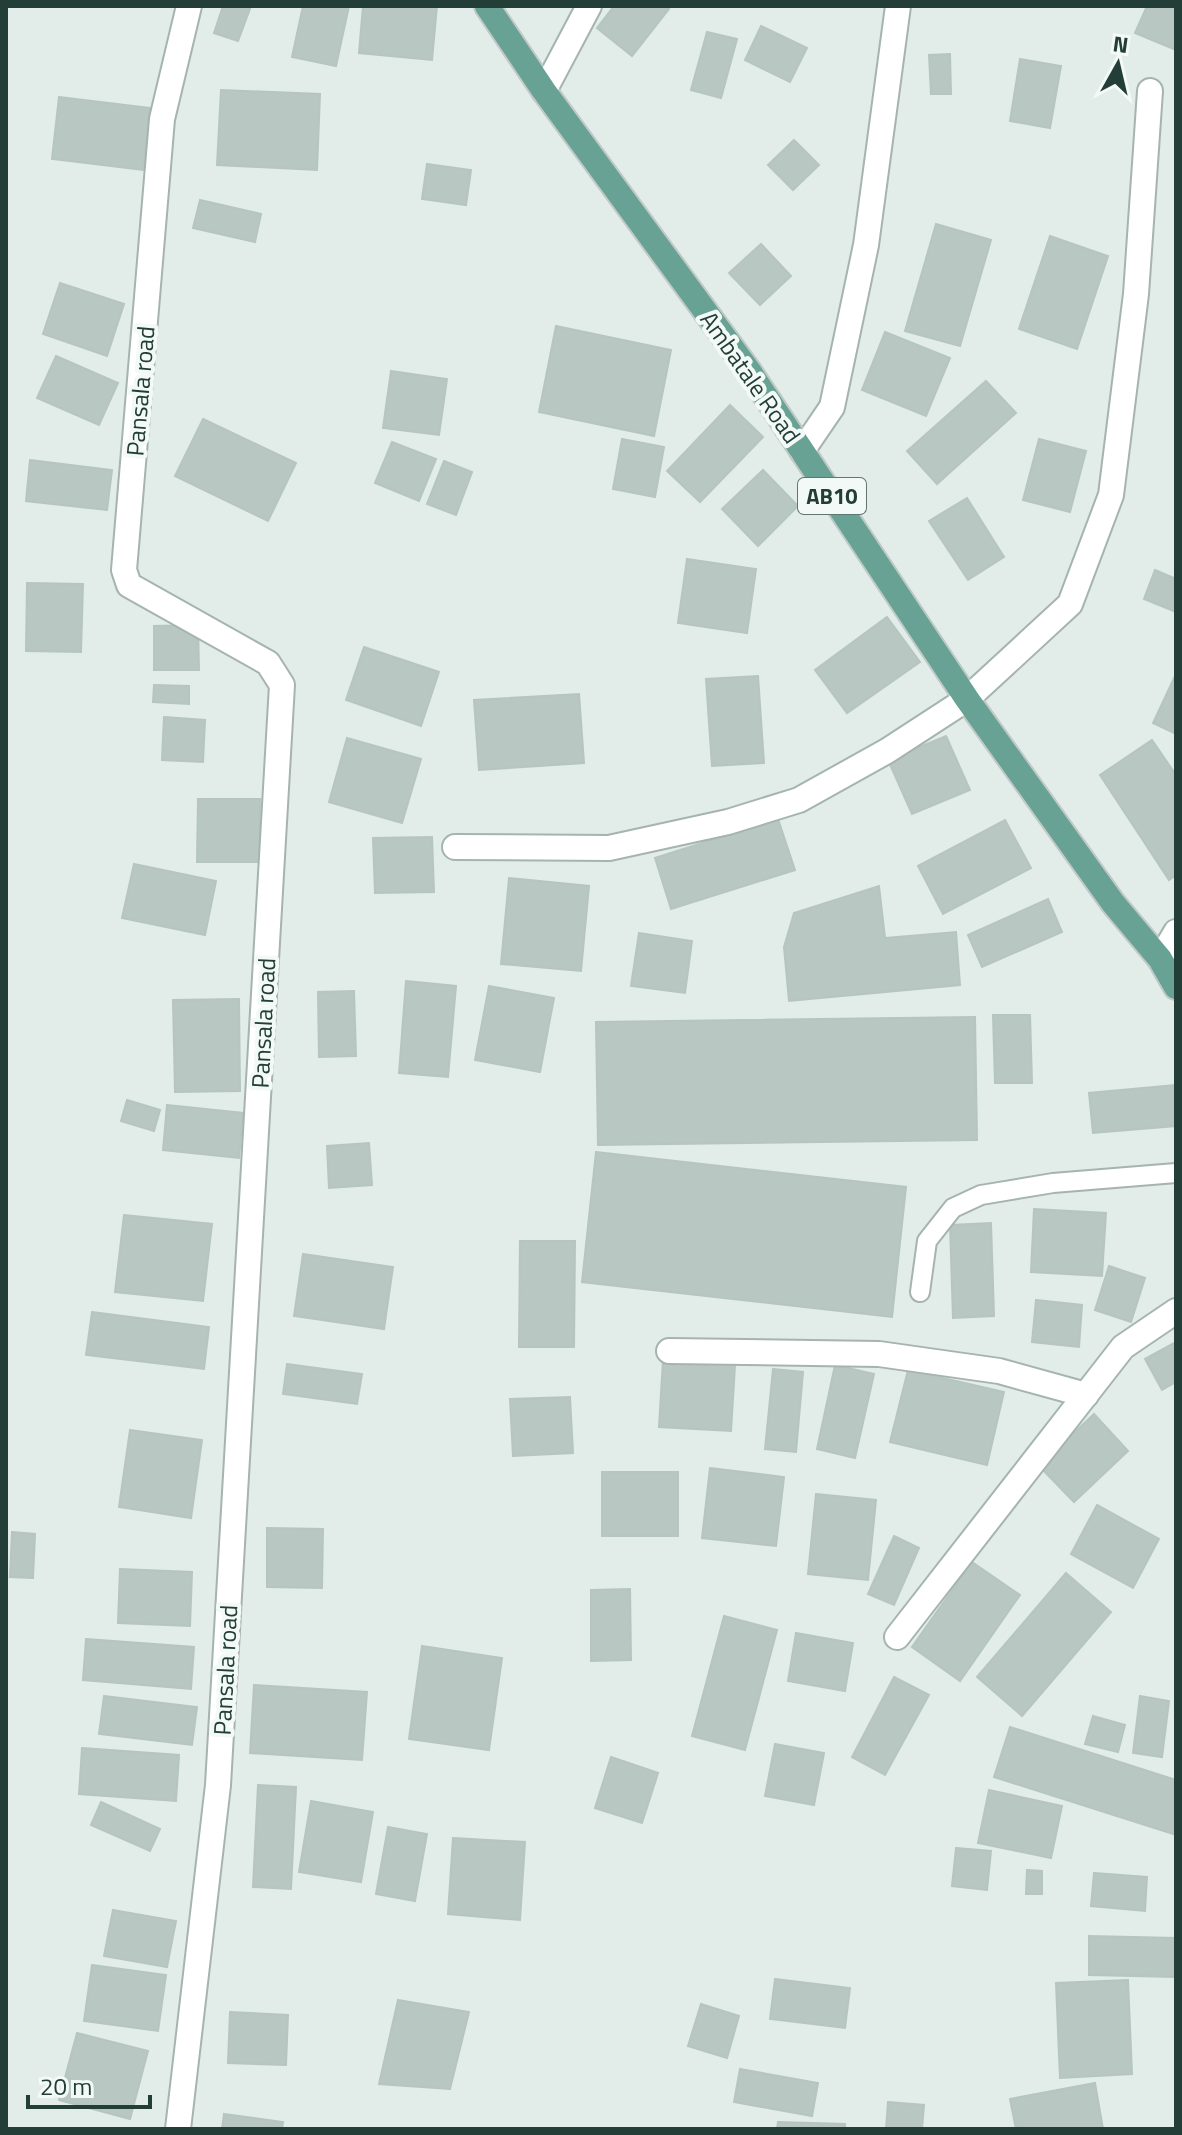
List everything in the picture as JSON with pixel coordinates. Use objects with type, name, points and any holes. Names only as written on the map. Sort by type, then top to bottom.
[{"type":"main road","name":"Ambatale Road","points":[[487,6],[544,91],[749,371],[967,699],[1113,903],[1160,959],[1176,987]]},
{"type":"street","name":"Pansala road","points":[[178,2129],[218,1785],[282,685],[268,663],[129,585],[124,570],[162,119],[189,6]]},
{"type":"street","points":[[544,91],[589,6]]},
{"type":"street","points":[[802,451],[832,407],[866,245],[898,6]]},
{"type":"street","points":[[455,847],[609,848],[728,822],[799,800],[887,751],[967,699],[1070,604],[1111,495],[1136,294],[1150,91]]},
{"type":"street","points":[[1160,959],[1176,932]]},
{"type":"street","points":[[897,1637],[1123,1347],[1176,1311]]},
{"type":"street","points":[[669,1351],[879,1354],[999,1371],[1086,1395]]},
{"type":"lane","points":[[920,1292],[927,1241],[953,1208],[981,1195],[1039,1185],[1176,1173]]},
{"type":"building","points":[[223,6],[251,6],[238,41],[214,33]]},
{"type":"building","points":[[303,6],[349,6],[336,66],[292,57]]},
{"type":"building","points":[[363,6],[437,6],[432,60],[359,53]]},
{"type":"building","points":[[614,6],[665,6],[669,9],[632,56],[597,28]]},
{"type":"building","points":[[1147,6],[1176,6],[1176,50],[1135,33]]},
{"type":"building","points":[[761,26],[807,48],[790,82],[745,60]]},
{"type":"building","points":[[707,32],[737,39],[721,98],[691,90]]},
{"type":"building","points":[[950,54],[951,94],[931,94],[929,55]]},
{"type":"building","points":[[1020,59],[1061,66],[1050,128],[1010,121]]},
{"type":"building","points":[[221,90],[320,94],[317,170],[217,165]]},
{"type":"building","points":[[59,97],[151,108],[143,170],[52,159]]},
{"type":"building","points":[[794,140],[819,165],[793,190],[768,165]]},
{"type":"building","points":[[427,164],[471,170],[466,205],[422,199]]},
{"type":"building","points":[[200,200],[261,214],[255,242],[193,228]]},
{"type":"building","points":[[936,224],[991,240],[960,346],[905,331]]},
{"type":"building","points":[[1050,236],[1108,256],[1077,349],[1019,329]]},
{"type":"building","points":[[761,244],[791,276],[760,305],[729,273]]},
{"type":"building","points":[[60,283],[124,304],[107,356],[43,334]]},
{"type":"building","points":[[556,326],[671,350],[654,436],[539,412]]},
{"type":"building","points":[[885,332],[950,358],[926,416],[862,390]]},
{"type":"building","points":[[56,356],[118,383],[99,425],[37,398]]},
{"type":"building","points":[[391,371],[447,379],[439,435],[383,428]]},
{"type":"building","points":[[986,381],[1016,413],[937,484],[907,451]]},
{"type":"building","points":[[730,405],[763,437],[700,502],[667,471]]},
{"type":"building","points":[[203,419],[296,463],[268,521],[175,476]]},
{"type":"building","points":[[622,439],[664,447],[655,497],[613,489]]},
{"type":"building","points":[[1039,439],[1086,451],[1070,512],[1023,500]]},
{"type":"building","points":[[392,442],[436,459],[419,501],[375,483]]},
{"type":"building","points":[[30,460],[112,470],[107,510],[26,501]]},
{"type":"building","points":[[444,461],[472,472],[456,515],[427,504]]},
{"type":"building","points":[[763,470],[798,506],[758,546],[722,509]]},
{"type":"building","points":[[967,498],[1004,557],[968,580],[929,521]]},
{"type":"building","points":[[687,559],[756,569],[747,633],[678,623]]},
{"type":"building","points":[[1155,570],[1176,579],[1176,612],[1144,599]]},
{"type":"building","points":[[27,583],[83,584],[81,652],[26,651]]},
{"type":"building","points":[[887,617],[920,662],[847,713],[815,670]]},
{"type":"building","points":[[198,625],[199,670],[154,670],[154,626]]},
{"type":"building","points":[[364,647],[439,672],[421,726],[346,700]]},
{"type":"building","points":[[1176,674],[1176,734],[1153,723]]},
{"type":"building","points":[[758,676],[764,763],[712,766],[706,679]]},
{"type":"building","points":[[154,685],[189,686],[189,704],[153,702]]},
{"type":"building","points":[[579,694],[584,763],[479,770],[474,700]]},
{"type":"building","points":[[164,717],[205,720],[203,762],[162,760]]},
{"type":"building","points":[[946,736],[970,790],[912,814],[888,760]]},
{"type":"building","points":[[347,738],[421,759],[402,823],[329,802]]},
{"type":"building","points":[[1152,740],[1176,775],[1176,875],[1169,880],[1100,775]]},
{"type":"building","points":[[198,799],[260,799],[259,862],[197,862]]},
{"type":"building","points":[[778,819],[795,870],[671,909],[655,858]]},
{"type":"building","points":[[1005,820],[1031,868],[943,914],[918,866]]},
{"type":"building","points":[[432,837],[434,892],[375,893],[373,838]]},
{"type":"building","points":[[134,864],[216,881],[205,935],[122,918]]},
{"type":"building","points":[[509,878],[589,886],[581,971],[501,964]]},
{"type":"building","points":[[879,886],[885,938],[956,932],[960,985],[789,1001],[784,947],[794,913]]},
{"type":"building","points":[[1048,899],[1062,932],[982,967],[968,935]]},
{"type":"building","points":[[639,933],[692,941],[685,993],[631,986]]},
{"type":"building","points":[[406,981],[456,986],[448,1077],[399,1073]]},
{"type":"building","points":[[489,986],[554,998],[540,1072],[475,1060]]},
{"type":"building","points":[[354,991],[356,1056],[319,1057],[318,992]]},
{"type":"building","points":[[239,999],[240,1091],[175,1092],[173,1000]]},
{"type":"building","points":[[993,1015],[1030,1015],[1032,1083],[995,1083]]},
{"type":"building","points":[[975,1017],[977,1140],[598,1145],[596,1022]]},
{"type":"building","points":[[1175,1085],[1176,1126],[1093,1133],[1089,1093]]},
{"type":"building","points":[[127,1100],[160,1110],[154,1131],[121,1121]]},
{"type":"building","points":[[167,1105],[243,1113],[239,1158],[163,1150]]},
{"type":"building","points":[[369,1143],[372,1185],[329,1188],[327,1146]]},
{"type":"building","points":[[596,1152],[906,1187],[892,1317],[582,1282]]},
{"type":"building","points":[[1034,1209],[1106,1213],[1102,1276],[1031,1272]]},
{"type":"building","points":[[124,1215],[212,1224],[203,1301],[115,1292]]},
{"type":"building","points":[[991,1223],[994,1316],[953,1318],[950,1225]]},
{"type":"building","points":[[520,1241],[575,1241],[574,1347],[519,1347]]},
{"type":"building","points":[[303,1254],[393,1267],[384,1329],[294,1316]]},
{"type":"building","points":[[1109,1266],[1145,1278],[1131,1322],[1095,1310]]},
{"type":"building","points":[[1036,1300],[1082,1305],[1079,1347],[1032,1342]]},
{"type":"building","points":[[92,1312],[209,1327],[204,1369],[86,1355]]},
{"type":"building","points":[[1176,1342],[1176,1382],[1162,1390],[1145,1359]]},
{"type":"building","points":[[663,1360],[735,1365],[731,1431],[659,1427]]},
{"type":"building","points":[[287,1364],[362,1374],[357,1404],[283,1394]]},
{"type":"building","points":[[835,1365],[874,1374],[855,1458],[817,1449]]},
{"type":"building","points":[[773,1369],[803,1372],[796,1452],[765,1449]]},
{"type":"building","points":[[908,1370],[1004,1392],[987,1465],[890,1442]]},
{"type":"building","points":[[570,1397],[573,1453],[513,1456],[510,1399]]},
{"type":"building","points":[[1094,1414],[1128,1451],[1074,1502],[1039,1466]]},
{"type":"building","points":[[130,1430],[202,1440],[191,1518],[119,1507]]},
{"type":"building","points":[[710,1468],[784,1477],[776,1546],[702,1538]]},
{"type":"building","points":[[602,1472],[678,1472],[678,1536],[602,1536]]},
{"type":"building","points":[[816,1494],[876,1500],[868,1580],[808,1574]]},
{"type":"building","points":[[1097,1505],[1159,1539],[1133,1588],[1071,1554]]},
{"type":"building","points":[[267,1528],[323,1529],[322,1588],[267,1587]]},
{"type":"building","points":[[12,1532],[35,1534],[33,1578],[10,1577]]},
{"type":"building","points":[[894,1536],[919,1548],[894,1605],[868,1594]]},
{"type":"building","points":[[972,1562],[1020,1595],[960,1681],[912,1647]]},
{"type":"building","points":[[120,1569],[192,1572],[190,1626],[118,1623]]},
{"type":"building","points":[[1066,1573],[1111,1612],[1022,1716],[977,1677]]},
{"type":"building","points":[[630,1589],[631,1660],[591,1661],[591,1590]]},
{"type":"building","points":[[724,1616],[777,1630],[745,1750],[692,1736]]},
{"type":"building","points":[[796,1633],[853,1643],[845,1691],[788,1681]]},
{"type":"building","points":[[86,1639],[194,1647],[191,1689],[83,1680]]},
{"type":"building","points":[[422,1646],[502,1658],[489,1750],[409,1739]]},
{"type":"building","points":[[894,1677],[929,1695],[885,1775],[852,1757]]},
{"type":"building","points":[[254,1685],[367,1692],[362,1760],[250,1753]]},
{"type":"building","points":[[104,1696],[197,1707],[192,1745],[99,1734]]},
{"type":"building","points":[[1140,1696],[1169,1701],[1162,1757],[1133,1753]]},
{"type":"building","points":[[1093,1716],[1125,1725],[1118,1752],[1085,1744]]},
{"type":"building","points":[[1010,1727],[1176,1780],[1176,1835],[994,1777]]},
{"type":"building","points":[[775,1744],[824,1753],[814,1805],[765,1796]]},
{"type":"building","points":[[82,1748],[179,1755],[176,1801],[79,1794]]},
{"type":"building","points":[[611,1757],[658,1773],[642,1823],[595,1808]]},
{"type":"building","points":[[258,1785],[296,1787],[291,1889],[253,1887]]},
{"type":"building","points":[[989,1790],[1062,1806],[1051,1858],[978,1843]]},
{"type":"building","points":[[311,1801],[373,1812],[361,1882],[299,1872]]},
{"type":"building","points":[[101,1802],[160,1829],[150,1851],[91,1825]]},
{"type":"building","points":[[388,1827],[427,1834],[415,1901],[376,1894]]},
{"type":"building","points":[[453,1838],[525,1842],[520,1920],[448,1914]]},
{"type":"building","points":[[956,1848],[991,1851],[987,1890],[952,1886]]},
{"type":"building","points":[[1027,1870],[1042,1871],[1042,1894],[1026,1894]]},
{"type":"building","points":[[1094,1873],[1147,1877],[1145,1911],[1091,1906]]},
{"type":"building","points":[[113,1910],[176,1921],[167,1967],[104,1956]]},
{"type":"building","points":[[1089,1936],[1176,1938],[1176,1977],[1089,1975]]},
{"type":"building","points":[[92,1965],[166,1975],[158,2031],[84,2021]]},
{"type":"building","points":[[775,1979],[850,1988],[845,2028],[770,2019]]},
{"type":"building","points":[[1128,1980],[1132,2074],[1060,2078],[1056,1983]]},
{"type":"building","points":[[398,2000],[469,2012],[450,2089],[379,2084]]},
{"type":"building","points":[[701,2004],[739,2016],[727,2058],[688,2046]]},
{"type":"building","points":[[230,2012],[288,2015],[286,2065],[228,2063]]},
{"type":"building","points":[[77,2033],[148,2051],[130,2119],[59,2100]]},
{"type":"building","points":[[740,2069],[818,2083],[812,2116],[734,2102]]},
{"type":"building","points":[[1095,2083],[1103,2129],[1016,2129],[1010,2099]]},
{"type":"building","points":[[888,2102],[924,2105],[922,2129],[886,2129]]},
{"type":"building","points":[[224,2114],[283,2122],[282,2129],[222,2129]]},
{"type":"building","points":[[778,2122],[845,2124],[845,2129],[777,2129]]}]
